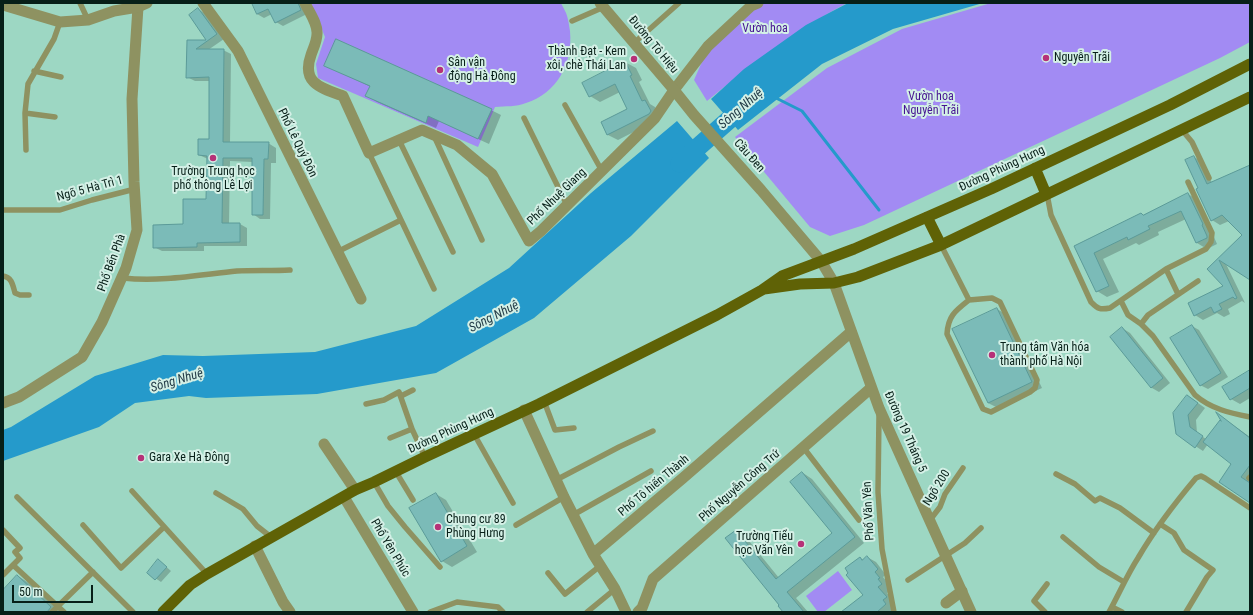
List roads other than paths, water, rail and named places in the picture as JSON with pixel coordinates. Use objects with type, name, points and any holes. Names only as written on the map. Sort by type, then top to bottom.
[{"type":"main road","name":"Đường Phùng Hưng","points":[[163,612],[190,585],[207,574],[355,490],[544,401],[717,315],[762,290],[782,276],[854,249],[927,217],[1170,105],[1250,64]]},
{"type":"main road","name":"Đường Phùng Hưng","points":[[762,290],[800,284],[834,283],[858,277],[941,245],[1250,97]]},
{"type":"main road","points":[[1035,168],[1046,194]]},
{"type":"main road","points":[[927,217],[941,245]]},
{"type":"street","name":"Phố Lê Quý Đôn","points":[[203,3],[238,51],[361,299]]},
{"type":"street","points":[[305,3],[316,25],[318,33],[308,63],[308,73],[311,79],[322,88],[343,96],[369,153]]},
{"type":"street","name":"Phố Nhuệ Giang","points":[[369,153],[422,130],[457,145],[492,174],[528,241],[541,231],[656,118],[674,90],[708,46],[753,4]]},
{"type":"street","points":[[4,8],[60,22],[88,20],[114,11],[143,5]]},
{"type":"street","name":"Phố Bến Phà","points":[[3,403],[19,397],[82,357],[102,322],[123,278],[137,230],[132,99],[143,5]]},
{"type":"street","name":"Đường Tô Hiệu","points":[[602,5],[685,105]]},
{"type":"street","name":"Cầu Đen","points":[[685,105],[761,190],[821,261]]},
{"type":"street","name":"Đường 19 Tháng 5","points":[[821,261],[834,283],[879,408],[971,612]]},
{"type":"street","name":"Phố Tô hiến Thành","points":[[593,554],[689,473],[851,332]]},
{"type":"street","name":"Phố Nguyễn Công Trứ","points":[[638,612],[642,608],[653,579],[871,388]]},
{"type":"street","points":[[524,410],[573,515],[593,554],[615,589],[626,612]]},
{"type":"street","points":[[324,444],[355,490]]},
{"type":"street","name":"Phố Yên Phúc","points":[[344,497],[413,612]]},
{"type":"street","points":[[255,546],[283,602],[290,612]]},
{"type":"street","points":[[946,603],[962,591]]},
{"type":"lane","points":[[80,3],[88,20]]},
{"type":"lane","points":[[634,43],[679,3]]},
{"type":"lane","points":[[572,21],[602,5]]},
{"type":"lane","points":[[26,150],[25,113],[28,84],[34,71],[54,39],[60,22]]},
{"type":"lane","points":[[34,71],[61,77]]},
{"type":"lane","points":[[565,105],[602,171]]},
{"type":"lane","points":[[25,113],[55,117]]},
{"type":"lane","points":[[524,118],[567,206]]},
{"type":"lane","points":[[1182,130],[1192,142],[1209,178]]},
{"type":"lane","points":[[434,136],[482,240]]},
{"type":"lane","points":[[399,140],[453,252]]},
{"type":"lane","points":[[369,153],[434,289]]},
{"type":"lane","points":[[1046,194],[1051,215],[1091,302],[1101,310],[1110,308],[1166,269],[1206,249],[1211,242],[1212,233],[1188,182]]},
{"type":"lane","name":"Ngõ 5 Hà Trì 1","points":[[3,210],[60,210],[135,189]]},
{"type":"lane","points":[[338,252],[401,220]]},
{"type":"lane","points":[[941,245],[969,300]]},
{"type":"lane","points":[[1166,269],[1178,294]]},
{"type":"lane","points":[[123,278],[140,280],[162,279],[238,271],[290,270]]},
{"type":"lane","points":[[3,276],[6,276],[11,280],[15,293],[29,295]]},
{"type":"lane","points":[[1141,324],[1148,315],[1198,281]]},
{"type":"lane","points":[[992,298],[1000,302],[1037,380],[1036,388],[991,412],[983,409],[947,334],[949,321],[954,311],[969,300],[992,298]]},
{"type":"lane","points":[[1121,301],[1128,315],[1154,336],[1195,395],[1211,406],[1226,412],[1250,417]]},
{"type":"lane","points":[[401,396],[413,390]]},
{"type":"lane","points":[[366,404],[384,400],[399,392],[412,428],[425,457]]},
{"type":"lane","points":[[544,401],[555,430],[574,428]]},
{"type":"lane","name":"Phố Văn Yên","points":[[879,408],[878,492],[882,549],[894,612]]},
{"type":"lane","points":[[390,438],[412,428]]},
{"type":"lane","points":[[556,480],[653,431]]},
{"type":"lane","points":[[474,434],[513,503]]},
{"type":"lane","points":[[803,447],[859,520]]},
{"type":"lane","name":"Ngõ 200","points":[[930,520],[940,507],[945,494],[963,468]]},
{"type":"lane","points":[[573,515],[651,471]]},
{"type":"lane","points":[[396,472],[412,500]]},
{"type":"lane","points":[[1056,474],[1075,484],[1095,501],[1100,498],[1120,508],[1154,533]]},
{"type":"lane","points":[[1122,612],[1111,609],[1124,582],[1170,509],[1198,477],[1205,478],[1250,508]]},
{"type":"lane","points":[[374,482],[388,506],[440,567]]},
{"type":"lane","points":[[132,491],[207,574]]},
{"type":"lane","points":[[216,493],[243,510],[257,526],[272,537]]},
{"type":"lane","points":[[17,497],[134,612]]},
{"type":"lane","points":[[516,525],[564,497]]},
{"type":"lane","points":[[1160,524],[1174,533],[1184,550],[1213,570],[1207,577],[1186,612]]},
{"type":"lane","points":[[83,525],[121,568],[164,527]]},
{"type":"lane","points":[[908,580],[965,543],[981,528]]},
{"type":"lane","points":[[3,530],[20,548],[15,552],[20,558],[3,575]]},
{"type":"lane","points":[[1063,537],[1099,567],[1124,582]]},
{"type":"lane","points":[[13,565],[64,612]]},
{"type":"lane","points":[[548,573],[565,594],[600,566]]},
{"type":"lane","points":[[52,612],[93,572]]},
{"type":"lane","points":[[1045,612],[1034,601],[1047,584]]},
{"type":"lane","points":[[587,612],[615,589]]},
{"type":"lane","points":[[430,612],[457,602],[498,607],[504,612]]},
{"type":"water","points":[[848,3],[983,3],[893,29],[822,64],[738,130],[711,99],[744,69],[806,25]]},
{"type":"water","points":[[677,121],[709,158],[631,236],[534,318],[436,373],[317,394],[206,398],[189,396],[135,403],[99,427],[3,461],[3,430],[11,427],[95,376],[163,355],[203,356],[315,352],[416,326],[509,268],[591,193]]},
{"type":"waterway","points":[[776,98],[802,111],[879,210]]},
{"type":"waterway","name":"Sông Nhuệ","points":[[680,163],[748,103]]},
{"type":"place","name":"Nguyễn Trãi","points":[[1046,58]]},
{"type":"place","name":"Thành Đạt - Kem xôi, chè Thái Lan","points":[[634,59]]},
{"type":"place","name":"Sân vận động Hà Đông","points":[[440,70]]},
{"type":"place","name":"Trường Trung học phổ thông Lê Lợi","points":[[213,158]]},
{"type":"place","name":"Trung tâm Văn hóa thành phố Hà Nội","points":[[992,355]]},
{"type":"place","name":"Gara Xe Hà Đông","points":[[141,458]]},
{"type":"place","name":"Chung cư 89 Phùng Hưng","points":[[438,527]]},
{"type":"place","name":"Trường Tiểu học Văn Yên","points":[[801,544]]},
{"type":"park label","name":"Vườn hoa","points":[[765,29]]},
{"type":"park label","name":"Vườn hoa Nguyễn Trãi","points":[[931,104]]}]
